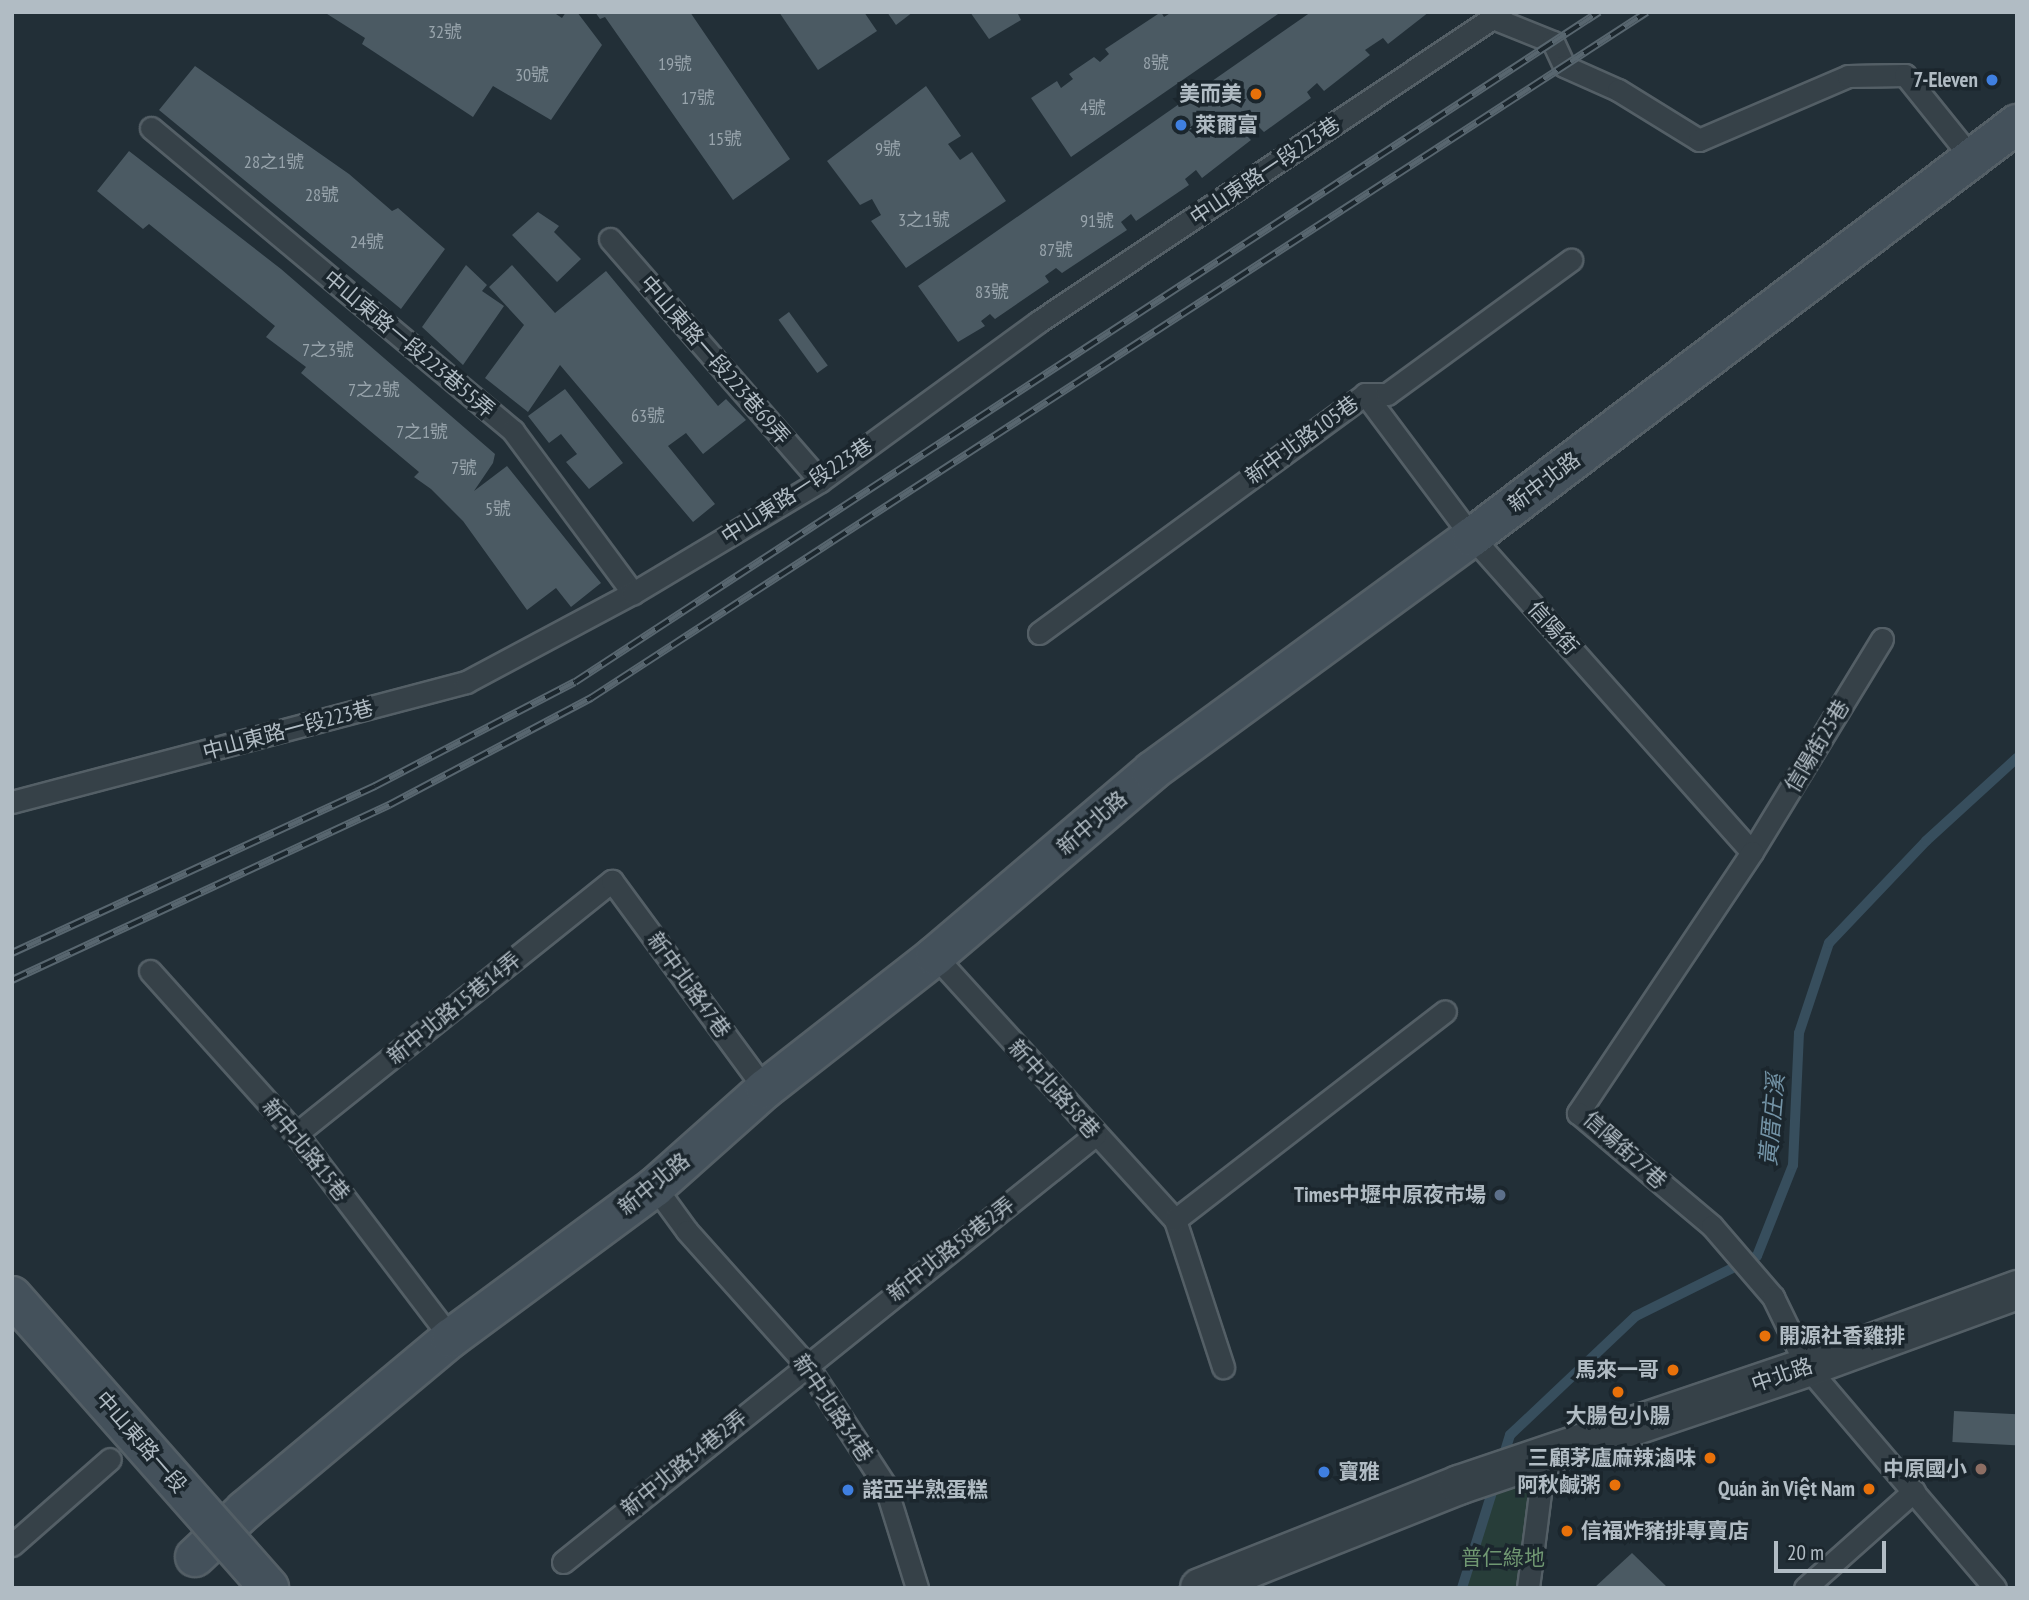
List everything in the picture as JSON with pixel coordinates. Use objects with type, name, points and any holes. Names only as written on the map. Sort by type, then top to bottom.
[{"type":"street","name":"新中北路","points":[[195,1557],[245,1510],[452,1338],[654,1186],[765,1089],[936,956],[1152,771],[1472,537],[2017,124]]},
{"type":"street","name":"中北路","points":[[1200,1588],[1459,1485],[1807,1367],[2017,1290]]},
{"type":"street","name":"中山東路一段","points":[[12,1296],[269,1588]]},
{"type":"lane","points":[[1497,15],[1553,42],[1564,66],[1618,90],[1699,139],[1848,76],[1905,75],[1971,157]]},
{"type":"lane","name":"中山東路一段223巷","points":[[12,802],[466,682],[633,593],[820,481],[1038,322],[1497,15]]},
{"type":"lane","name":"中山東路一段223巷55弄","points":[[151,128],[513,431],[633,593]]},
{"type":"lane","name":"中山東路一段223巷69弄","points":[[610,239],[820,481]]},
{"type":"lane","name":"新中北路105巷","points":[[1039,633],[1365,394],[1387,394],[1571,260]]},
{"type":"lane","name":"信陽街","points":[[1365,394],[1472,537],[1752,852]]},
{"type":"lane","name":"信陽街25巷","points":[[1752,852],[1882,639]]},
{"type":"lane","name":"信陽街27巷","points":[[1752,852],[1578,1113],[1712,1226],[1773,1297],[1807,1367],[1995,1588]]},
{"type":"lane","name":"新中北路47巷","points":[[612,881],[765,1089]]},
{"type":"lane","name":"新中北路15巷14弄","points":[[296,1134],[612,881]]},
{"type":"lane","name":"新中北路58巷","points":[[936,956],[1095,1135],[1175,1220],[1223,1367]]},
{"type":"lane","name":"新中北路15巷","points":[[150,971],[296,1134],[452,1338]]},
{"type":"lane","points":[[1175,1220],[1445,1011]]},
{"type":"lane","name":"新中北路58巷2弄","points":[[806,1363],[1095,1135]]},
{"type":"lane","name":"新中北路34巷","points":[[654,1186],[687,1231],[806,1363],[885,1485],[917,1588]]},
{"type":"lane","name":"新中北路34巷2弄","points":[[563,1562],[806,1363]]},
{"type":"lane","points":[[1528,1588],[1545,1454]]},
{"type":"lane","points":[[12,1545],[110,1459]]},
{"type":"lane","points":[[1805,1588],[1914,1491]]},
{"type":"green space","name":"普仁綠地","points":[[1545,1454],[1528,1588],[1463,1588],[1500,1467]]},
{"type":"building","points":[[324,12],[553,12],[562,18],[566,12],[577,12],[602,45],[551,120],[493,86],[473,117],[362,44],[365,38]]},
{"type":"building","points":[[595,12],[690,12],[790,159],[733,200],[605,17],[600,19]]},
{"type":"building","points":[[779,12],[864,12],[877,31],[818,70]]},
{"type":"building","points":[[887,12],[913,12],[896,25]]},
{"type":"building","points":[[970,12],[1017,12],[1021,20],[989,39]]},
{"type":"building","points":[[1161,12],[1164,17],[1172,12],[1281,12],[1071,157],[1031,98],[1057,81],[1061,88],[1073,79],[1069,74],[1094,57],[1100,62],[1109,54],[1105,49]]},
{"type":"building","points":[[1311,12],[1429,12],[1388,44],[1383,38],[1365,50],[1370,55],[1324,91],[1317,83],[1307,92],[1311,98],[1264,132],[1258,126],[1246,135],[1251,140],[1202,178],[1196,170],[1185,179],[1189,185],[1136,221],[1131,214],[1121,222],[1127,230],[1062,273],[1056,268],[1045,276],[1049,282],[995,319],[990,314],[981,321],[985,326],[958,342],[918,286]]},
{"type":"building","points":[[195,66],[349,174],[392,211],[398,208],[445,249],[401,309],[159,110]]},
{"type":"building","points":[[926,86],[961,136],[948,144],[960,160],[972,152],[1006,201],[906,268],[871,221],[881,215],[872,199],[860,205],[827,161]]},
{"type":"building","points":[[129,151],[281,269],[495,454],[493,463],[474,491],[507,466],[601,583],[571,607],[556,588],[527,610],[463,521],[431,489],[414,477],[419,472],[301,373],[306,367],[266,337],[275,326],[149,224],[143,229],[97,191]]},
{"type":"building","points":[[538,212],[559,226],[554,232],[581,259],[557,282],[512,235]]},
{"type":"building","points":[[466,265],[487,285],[482,291],[504,306],[463,365],[422,327]]},
{"type":"building","points":[[512,265],[555,313],[606,271],[718,406],[726,399],[746,420],[703,454],[686,433],[668,446],[715,504],[693,522],[560,365],[528,412],[485,378],[524,325],[489,287]]},
{"type":"building","points":[[789,312],[828,365],[817,373],[778,320]]},
{"type":"building","points":[[565,389],[623,463],[589,489],[566,462],[577,454],[561,434],[549,443],[528,416]]},
{"type":"building","points":[[1954,1411],[2017,1414],[2015,1445],[1952,1442]]},
{"type":"building","points":[[1632,1553],[1668,1588],[1594,1588]]},
{"type":"waterway","name":"黃厝庄溪","points":[[1502,1461],[1510,1435],[1636,1316],[1757,1256],[1793,1165],[1799,1033],[1829,943],[1926,841],[2017,758]]},
{"type":"waterway","points":[[1462,1588],[1495,1483]]},
{"type":"railway","points":[[12,953],[375,786],[575,682],[1599,12]]},
{"type":"railway","points":[[12,980],[389,805],[591,698],[1647,12]]},
{"type":"place","name":"7-Eleven","points":[[1992,80]]},
{"type":"place","name":"美而美","points":[[1256,94]]},
{"type":"place","name":"萊爾富","points":[[1181,125]]},
{"type":"place","name":"Times中壢中原夜市場","points":[[1500,1195]]},
{"type":"place","name":"開源社香雞排","points":[[1765,1336]]},
{"type":"place","name":"馬來一哥","points":[[1673,1370]]},
{"type":"place","name":"大腸包小腸","points":[[1618,1392]]},
{"type":"place","name":"三顧茅廬麻辣滷味","points":[[1710,1458]]},
{"type":"place","name":"中原國小","points":[[1981,1469]]},
{"type":"place","name":"寶雅","points":[[1324,1472]]},
{"type":"place","name":"阿秋鹹粥","points":[[1615,1485]]},
{"type":"place","name":"Quán ăn Việt Nam","points":[[1869,1489]]},
{"type":"place","name":"諾亞半熟蛋糕","points":[[848,1490]]},
{"type":"place","name":"信福炸豬排專賣店","points":[[1567,1531]]}]
